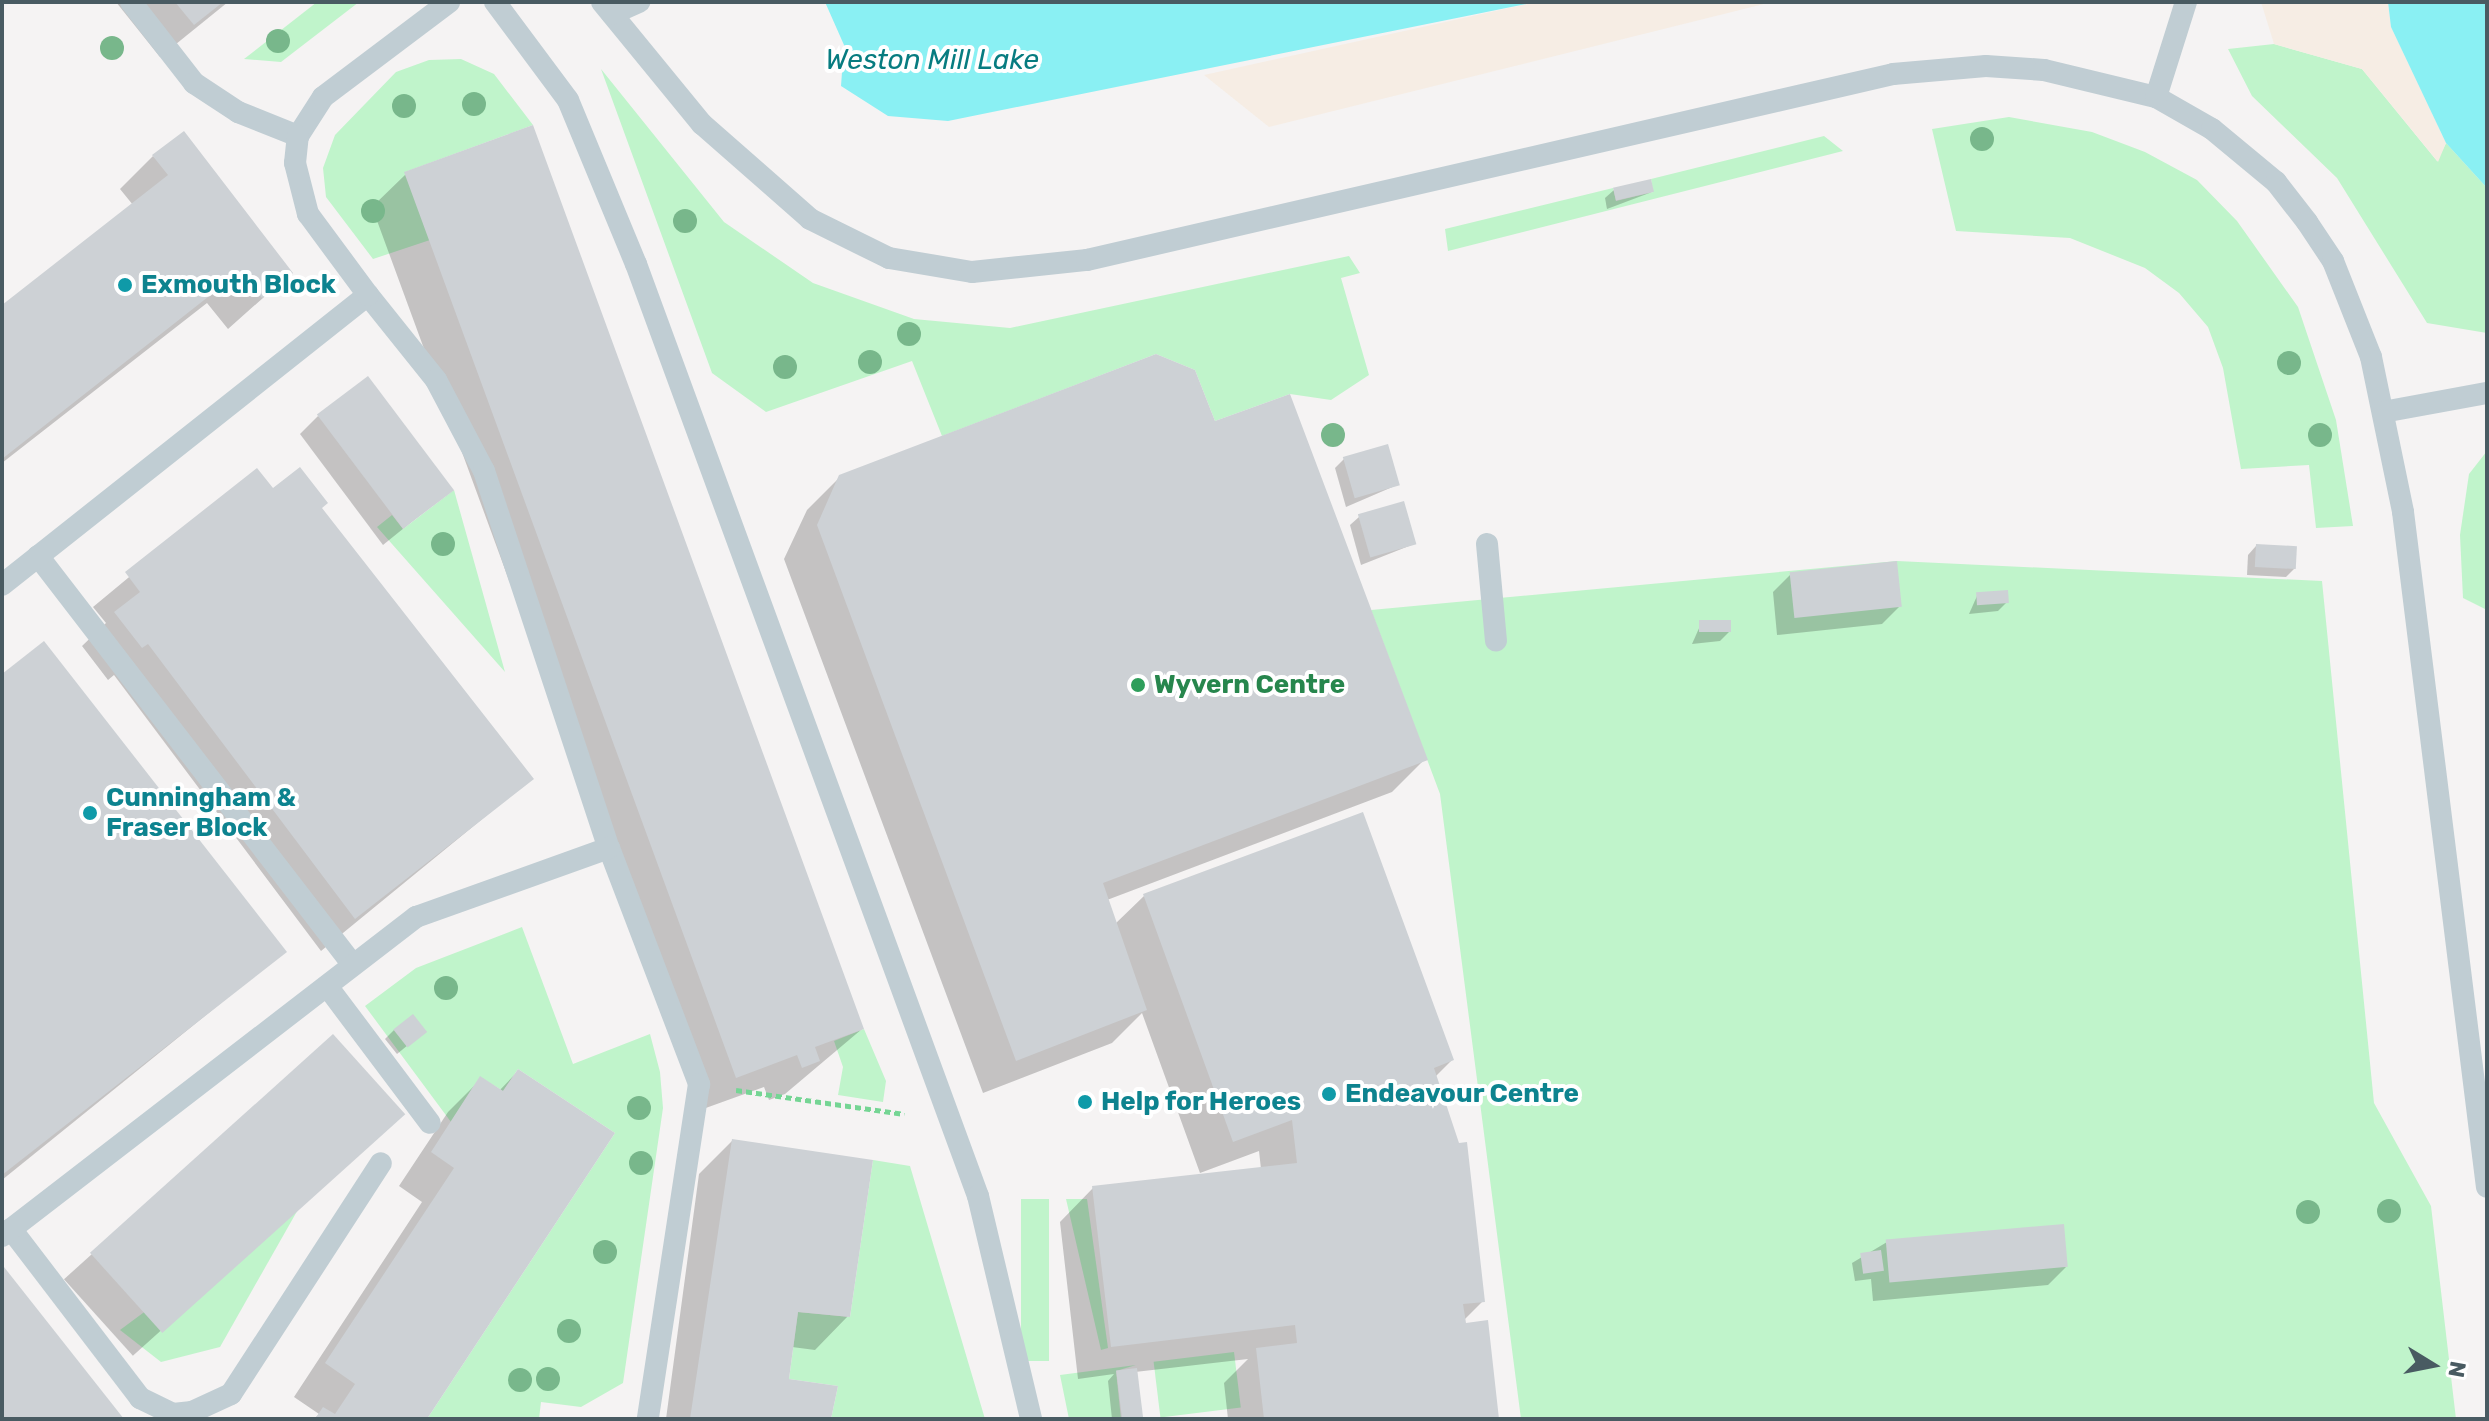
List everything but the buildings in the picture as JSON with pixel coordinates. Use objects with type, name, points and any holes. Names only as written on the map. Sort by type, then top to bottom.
[{"type":"lane","points":[[131,2],[194,83],[238,112],[298,136]]},
{"type":"lane","points":[[449,2],[323,97],[298,136],[304,204],[368,295],[436,380],[484,471],[609,848],[699,1084],[648,1419]]},
{"type":"lane","points":[[495,2],[568,100],[631,250],[978,1196],[1031,1419]]},
{"type":"lane","points":[[639,2],[607,8],[702,124],[810,219],[889,258],[972,272],[1087,260],[1893,74],[2014,66],[2156,97],[2244,156],[2307,222],[2333,261],[2371,357],[2418,616],[2487,1187]]},
{"type":"lane","points":[[2156,97],[2186,2]]},
{"type":"lane","points":[[2,585],[368,295]]},
{"type":"lane","points":[[2383,412],[2487,393]]},
{"type":"lane","points":[[1487,544],[1496,641]]},
{"type":"lane","points":[[38,556],[353,965]]},
{"type":"lane","points":[[381,1163],[231,1394],[192,1412],[173,1414],[140,1398],[6,1233],[416,917],[609,848]]},
{"type":"lane","points":[[327,986],[430,1123]]},
{"type":"path","points":[[699,1084],[881,1111]]},
{"type":"green space","points":[[317,2],[359,2],[281,62],[244,59]]},
{"type":"green space","points":[[2274,44],[2362,69],[2437,161],[2446,143],[2487,188],[2487,333],[2427,323],[2337,178],[2252,96],[2228,49]]},
{"type":"green space","points":[[461,59],[494,74],[533,125],[405,172],[430,240],[373,259],[326,197],[323,168],[335,135],[396,72],[429,60]]},
{"type":"green space","points":[[601,69],[724,222],[813,283],[914,319],[1010,328],[1349,256],[1360,273],[1341,278],[1369,375],[1331,400],[1290,394],[1215,421],[1195,370],[1156,354],[942,436],[912,361],[766,412],[712,373]]},
{"type":"green space","points":[[2009,117],[2092,132],[2145,152],[2197,180],[2237,221],[2298,307],[2336,420],[2353,526],[2316,528],[2309,465],[2241,469],[2223,368],[2208,327],[2179,293],[2145,268],[2070,238],[1956,231],[1932,129]]},
{"type":"green space","points":[[1824,136],[1843,151],[1448,251],[1445,229],[1613,188],[1616,201],[1653,192],[1651,179]]},
{"type":"green space","points":[[2487,451],[2487,610],[2463,598],[2460,535],[2469,474]]},
{"type":"green space","points":[[454,490],[505,672],[377,527],[392,515],[403,529]]},
{"type":"green space","points":[[1897,561],[2322,581],[2374,1103],[2431,1206],[2456,1419],[1521,1419],[1440,794],[1371,610]]},
{"type":"green space","points":[[522,927],[573,1064],[650,1034],[660,1072],[663,1108],[623,1383],[581,1407],[541,1402],[539,1419],[427,1419],[615,1133],[518,1069],[503,1091],[480,1077],[451,1122],[365,1006],[416,968]]},
{"type":"green space","points":[[864,1029],[886,1081],[883,1102],[838,1095],[843,1067],[834,1041]]},
{"type":"green space","points":[[873,1160],[910,1166],[985,1419],[831,1419],[838,1386],[789,1379],[798,1312],[850,1317]]},
{"type":"green space","points":[[1021,1199],[1049,1199],[1049,1361],[1021,1361]]},
{"type":"green space","points":[[1066,1199],[1087,1199],[1108,1348],[1101,1350]]},
{"type":"green space","points":[[294,1201],[300,1206],[220,1347],[161,1362],[120,1330]]},
{"type":"green space","points":[[1234,1352],[1241,1408],[1160,1417],[1154,1362]]},
{"type":"green space","points":[[1136,1365],[1116,1371],[1121,1419],[1069,1419],[1060,1375]]},
{"type":"sand","points":[[1536,2],[1772,2],[1269,127],[1204,75]]},
{"type":"sand","points":[[2261,2],[2388,2],[2391,27],[2446,143],[2438,162],[2362,69],[2274,44]]},
{"type":"water","name":"Weston Mill Lake","points":[[825,2],[1536,2],[948,121],[888,116],[841,86],[844,45]]},
{"type":"water","points":[[2388,2],[2487,2],[2487,188],[2446,143],[2391,27]]},
{"type":"place","name":"Exmouth Block","points":[[125,285]]},
{"type":"place","name":"Wyvern Centre","points":[[1138,685]]},
{"type":"place","name":"Cunningham & Fraser Block","points":[[90,813]]},
{"type":"place","name":"Endeavour Centre","points":[[1329,1094]]},
{"type":"place","name":"Help for Heroes","points":[[1085,1102]]}]
